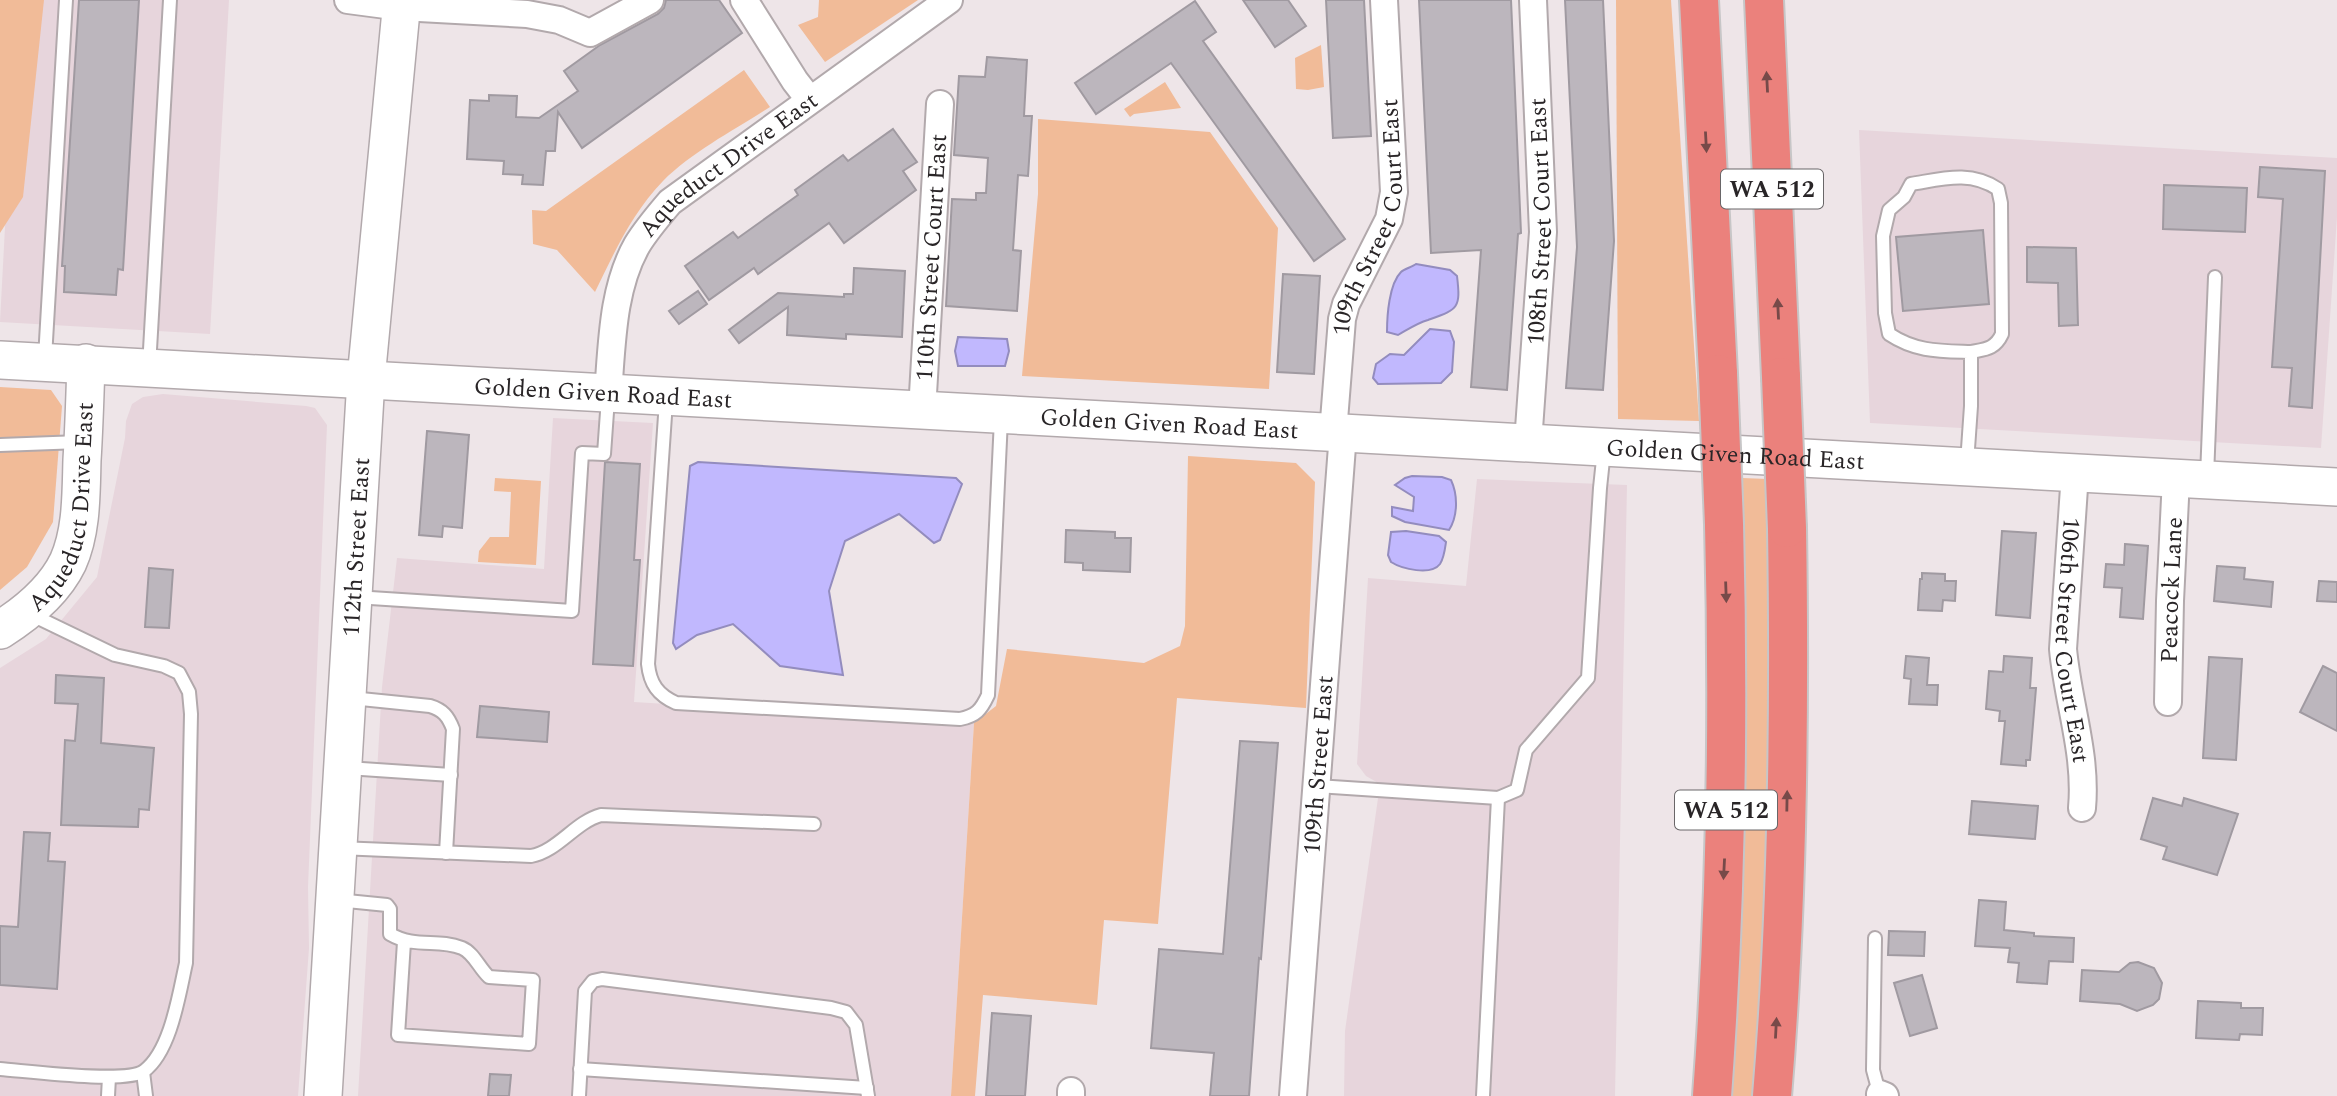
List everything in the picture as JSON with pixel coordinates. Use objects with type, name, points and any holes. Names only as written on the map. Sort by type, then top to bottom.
[{"type":"highway","name":"WA 512","points":[[1699,0],[1718,374],[1727,643],[1727,763],[1712,1096]]},
{"type":"highway","name":"WA 512","points":[[1764,0],[1787,528],[1789,646],[1786,855],[1772,1096]]},
{"type":"street","points":[[348,0],[527,14],[560,10],[590,33],[650,0]]},
{"type":"street","points":[[744,0],[802,90]]},
{"type":"street","name":"Aqueduct Drive East","points":[[608,394],[617,304],[626,270],[636,246],[670,202],[802,90],[949,0]]},
{"type":"street","name":"109th Street Court East","points":[[1338,433],[1346,304],[1389,219],[1394,192],[1384,0]]},
{"type":"street","name":"108th Street Court East","points":[[1528,443],[1543,232],[1533,0]]},
{"type":"street","name":"112th Street East","points":[[323,1096],[366,379],[401,4]]},
{"type":"street","name":"110th Street Court East","points":[[922,411],[940,104]]},
{"type":"street","name":"Golden Given Road East","points":[[0,360],[2337,487]]},
{"type":"street","name":"Aqueduct Drive East","points":[[13,621],[49,590],[68,561],[77,526],[86,363]]},
{"type":"street","name":"109th Street East","points":[[1293,1096],[1317,786],[1338,433]]},
{"type":"street","name":"106th Street Court East","points":[[2074,473],[2063,649],[2066,677],[2082,752],[2085,782],[2082,808]]},
{"type":"street","name":"Peacock Lane","points":[[2168,702],[2169,642],[2192,479]]},
{"type":"lane","points":[[44,362],[66,0]]},
{"type":"lane","points":[[149,367],[170,0]]},
{"type":"lane","points":[[1955,177],[1978,178],[1998,189],[2001,203],[2002,334],[1998,343],[1991,348],[1971,352],[1928,351],[1889,334],[1885,313],[1883,236],[1889,210],[1904,197],[1911,184],[1955,177]]},
{"type":"lane","points":[[2192,479],[2215,277]]},
{"type":"lane","points":[[1967,467],[1971,352]]},
{"type":"lane","points":[[353,597],[572,611],[582,453],[604,454],[608,394]]},
{"type":"lane","points":[[667,397],[648,664],[650,678],[656,690],[676,703],[933,718],[960,719],[973,716],[981,709],[988,695],[1002,415]]},
{"type":"lane","points":[[0,445],[83,442]]},
{"type":"lane","points":[[1317,786],[1498,798],[1517,790],[1527,750],[1588,678],[1605,447]]},
{"type":"lane","points":[[0,1069],[123,1078],[143,1072],[162,1049],[178,1002],[186,963],[191,715],[189,692],[179,673],[164,666],[115,655],[13,621]]},
{"type":"lane","points":[[347,698],[430,706],[440,709],[448,717],[453,729],[446,853]]},
{"type":"lane","points":[[343,768],[451,775]]},
{"type":"lane","points":[[1483,1096],[1498,798]]},
{"type":"lane","points":[[339,848],[541,854],[590,818],[601,815],[814,824]]},
{"type":"lane","points":[[335,900],[381,902],[390,909],[390,934],[404,942],[446,944],[464,949],[489,977],[533,980],[529,1045],[398,1035],[404,942]]},
{"type":"lane","points":[[1875,938],[1873,1070],[1882,1095]]},
{"type":"lane","points":[[579,1096],[580,1069],[585,991],[593,981],[602,979],[846,1012],[856,1025],[867,1092],[580,1069]]},
{"type":"lane","points":[[143,1072],[146,1096]]},
{"type":"lane","points":[[108,1096],[109,1077]]},
{"type":"shaded area","points":[[0,0],[44,0],[23,197],[0,233]]},
{"type":"shaded area","points":[[17,0],[229,0],[210,334],[0,322]]},
{"type":"shaded area","points":[[819,0],[918,0],[825,62],[798,25],[818,17]]},
{"type":"shaded area","points":[[1616,0],[1671,0],[1699,421],[1618,419]]},
{"type":"shaded area","points":[[1321,45],[1324,87],[1296,89],[1295,58]]},
{"type":"shaded area","points":[[744,70],[770,107],[701,151],[663,181],[633,220],[595,292],[557,250],[533,244],[532,210],[546,211]]},
{"type":"shaded area","points":[[1165,82],[1181,108],[1134,114],[1130,117],[1124,109]]},
{"type":"shaded area","points":[[1038,119],[1210,132],[1278,228],[1269,389],[1022,376],[1038,194]]},
{"type":"shaded area","points":[[1859,130],[2337,158],[2337,217],[2321,448],[1870,423]]},
{"type":"shaded area","points":[[1416,264],[1450,270],[1457,276],[1457,302],[1446,313],[1398,335],[1387,332],[1388,309],[1394,284],[1401,272]]},
{"type":"shaded area","points":[[1430,329],[1450,331],[1454,342],[1452,372],[1441,383],[1378,384],[1373,378],[1376,364],[1390,354],[1404,355]]},
{"type":"shaded area","points":[[958,337],[1007,339],[1009,351],[1005,366],[958,366],[955,351]]},
{"type":"shaded area","points":[[0,387],[51,390],[62,406],[53,522],[27,567],[0,590]]},
{"type":"shaded area","points":[[163,394],[306,406],[315,408],[327,425],[308,887],[309,948],[298,1096],[0,1096],[0,668],[46,639],[97,577],[125,438],[126,421],[132,404],[143,397]]},
{"type":"shaded area","points":[[553,418],[653,423],[634,702],[974,723],[951,1096],[358,1096],[382,687],[397,558],[544,569]]},
{"type":"shaded area","points":[[1188,456],[1296,463],[1315,482],[1306,708],[1177,698],[1158,924],[1104,920],[1097,1005],[983,995],[975,1096],[951,1096],[974,723],[996,706],[1007,649],[1144,663],[1180,646],[1185,626]]},
{"type":"shaded area","points":[[698,462],[956,478],[962,484],[940,540],[934,543],[899,514],[845,541],[829,591],[843,675],[780,666],[733,624],[697,635],[676,649],[673,643],[690,466]]},
{"type":"shaded area","points":[[1412,476],[1451,480],[1456,505],[1449,530],[1405,522],[1392,516],[1392,507],[1413,511],[1414,497],[1395,485]]},
{"type":"shaded area","points":[[495,478],[541,481],[536,565],[478,562],[479,551],[490,537],[509,537],[511,492],[494,491]]},
{"type":"shaded area","points":[[1742,478],[1768,479],[1772,658],[1765,924],[1753,1096],[1729,1096],[1744,672]]},
{"type":"shaded area","points":[[1477,479],[1627,485],[1615,1096],[1344,1096],[1345,1031],[1380,784],[1366,776],[1357,764],[1368,578],[1466,586]]},
{"type":"shaded area","points":[[1406,531],[1439,536],[1446,542],[1440,564],[1436,568],[1409,569],[1391,562],[1388,555],[1391,532]]},
{"type":"building","points":[[79,0],[139,0],[123,270],[118,269],[116,295],[64,292],[65,266],[62,266]]},
{"type":"building","points":[[666,0],[719,0],[742,33],[582,148],[558,112],[555,151],[546,151],[543,185],[522,184],[523,175],[503,174],[504,161],[467,159],[470,100],[489,101],[489,95],[517,96],[516,117],[539,118],[578,91],[564,71],[600,45],[658,14],[664,8]]},
{"type":"building","points":[[1243,0],[1288,0],[1306,26],[1275,47]]},
{"type":"building","points":[[1326,0],[1364,0],[1371,136],[1333,138]]},
{"type":"building","points":[[1419,0],[1511,0],[1521,233],[1518,234],[1507,390],[1471,387],[1481,250],[1431,253]]},
{"type":"building","points":[[1565,0],[1603,0],[1614,241],[1603,390],[1566,388],[1577,247]]},
{"type":"building","points":[[1195,1],[1216,32],[1203,41],[1345,239],[1314,261],[1171,63],[1096,114],[1075,83]]},
{"type":"building","points":[[987,57],[1027,60],[1024,116],[1032,116],[1028,176],[1018,175],[1013,250],[1021,251],[1017,311],[946,306],[952,199],[976,200],[976,193],[986,193],[988,158],[954,155],[959,76],[985,77]]},
{"type":"building","points":[[893,129],[917,162],[903,171],[916,190],[844,243],[829,223],[758,274],[754,268],[709,300],[685,266],[733,232],[738,238],[798,195],[795,190],[843,155],[848,161]]},
{"type":"building","points":[[2260,167],[2325,171],[2312,408],[2289,406],[2292,368],[2272,367],[2283,199],[2258,197]]},
{"type":"building","points":[[2164,185],[2247,188],[2245,232],[2163,229]]},
{"type":"building","points":[[1983,230],[1989,304],[1903,311],[1896,237]]},
{"type":"building","points":[[2027,247],[2076,248],[2078,325],[2059,326],[2058,283],[2027,282]]},
{"type":"building","points":[[854,268],[905,271],[902,337],[846,334],[846,339],[787,335],[788,307],[739,343],[729,330],[778,293],[844,297],[844,294],[853,294]]},
{"type":"building","points":[[1283,274],[1320,276],[1314,374],[1277,372]]},
{"type":"building","points":[[698,291],[707,304],[679,324],[669,311]]},
{"type":"building","points":[[427,431],[469,435],[462,528],[443,526],[442,537],[419,535]]},
{"type":"building","points":[[605,462],[640,464],[634,560],[640,560],[633,666],[593,664]]},
{"type":"building","points":[[1066,530],[1115,532],[1115,538],[1131,538],[1130,572],[1083,570],[1083,563],[1065,562]]},
{"type":"building","points":[[2002,531],[2036,533],[2030,618],[1996,615]]},
{"type":"building","points":[[2125,544],[2148,546],[2143,619],[2120,617],[2122,588],[2104,587],[2106,564],[2124,565]]},
{"type":"building","points":[[2217,566],[2245,568],[2244,579],[2273,582],[2271,607],[2214,601]]},
{"type":"building","points":[[149,568],[173,570],[169,628],[145,627]]},
{"type":"building","points":[[1922,573],[1945,574],[1945,581],[1956,581],[1955,601],[1943,600],[1942,611],[1918,610]]},
{"type":"building","points":[[2319,581],[2337,582],[2337,602],[2317,601]]},
{"type":"building","points":[[1906,656],[1929,658],[1927,685],[1938,685],[1937,705],[1909,704],[1911,679],[1904,678]]},
{"type":"building","points":[[2004,656],[2032,658],[2030,688],[2036,688],[2030,760],[2026,760],[2026,766],[2001,764],[2005,721],[1999,721],[2000,711],[1986,709],[1989,671],[2003,672]]},
{"type":"building","points":[[2209,657],[2242,659],[2236,760],[2203,758]]},
{"type":"building","points":[[2323,666],[2337,673],[2337,731],[2300,712]]},
{"type":"building","points":[[56,675],[104,678],[101,743],[154,748],[149,810],[139,809],[138,827],[61,825],[65,740],[75,741],[78,704],[55,703]]},
{"type":"building","points":[[480,706],[549,712],[547,742],[477,737]]},
{"type":"building","points":[[1240,741],[1278,743],[1261,959],[1259,958],[1249,1096],[1210,1096],[1214,1053],[1151,1048],[1159,949],[1223,954]]},
{"type":"building","points":[[2153,798],[2182,806],[2184,798],[2238,814],[2217,875],[2163,859],[2167,847],[2141,839]]},
{"type":"building","points":[[1972,801],[2038,806],[2035,839],[1969,834]]},
{"type":"building","points":[[24,832],[50,833],[48,861],[65,862],[57,989],[0,985],[0,926],[18,927]]},
{"type":"building","points":[[1979,900],[2006,902],[2004,930],[2034,933],[2034,936],[2074,938],[2073,962],[2049,961],[2047,984],[2017,982],[2019,963],[2008,962],[2010,948],[1975,946]]},
{"type":"building","points":[[1889,931],[1925,932],[1924,956],[1888,955]]},
{"type":"building","points":[[2138,962],[2154,968],[2162,983],[2159,999],[2153,1005],[2137,1011],[2120,1004],[2080,1001],[2082,970],[2119,972],[2130,963]]},
{"type":"building","points":[[1922,975],[1937,1028],[1910,1036],[1894,983]]},
{"type":"building","points":[[2198,1001],[2241,1003],[2241,1008],[2263,1008],[2262,1035],[2240,1034],[2239,1040],[2196,1038]]},
{"type":"building","points":[[992,1013],[1031,1016],[1025,1096],[986,1096]]},
{"type":"building","points":[[490,1074],[511,1075],[509,1096],[488,1096]]}]
